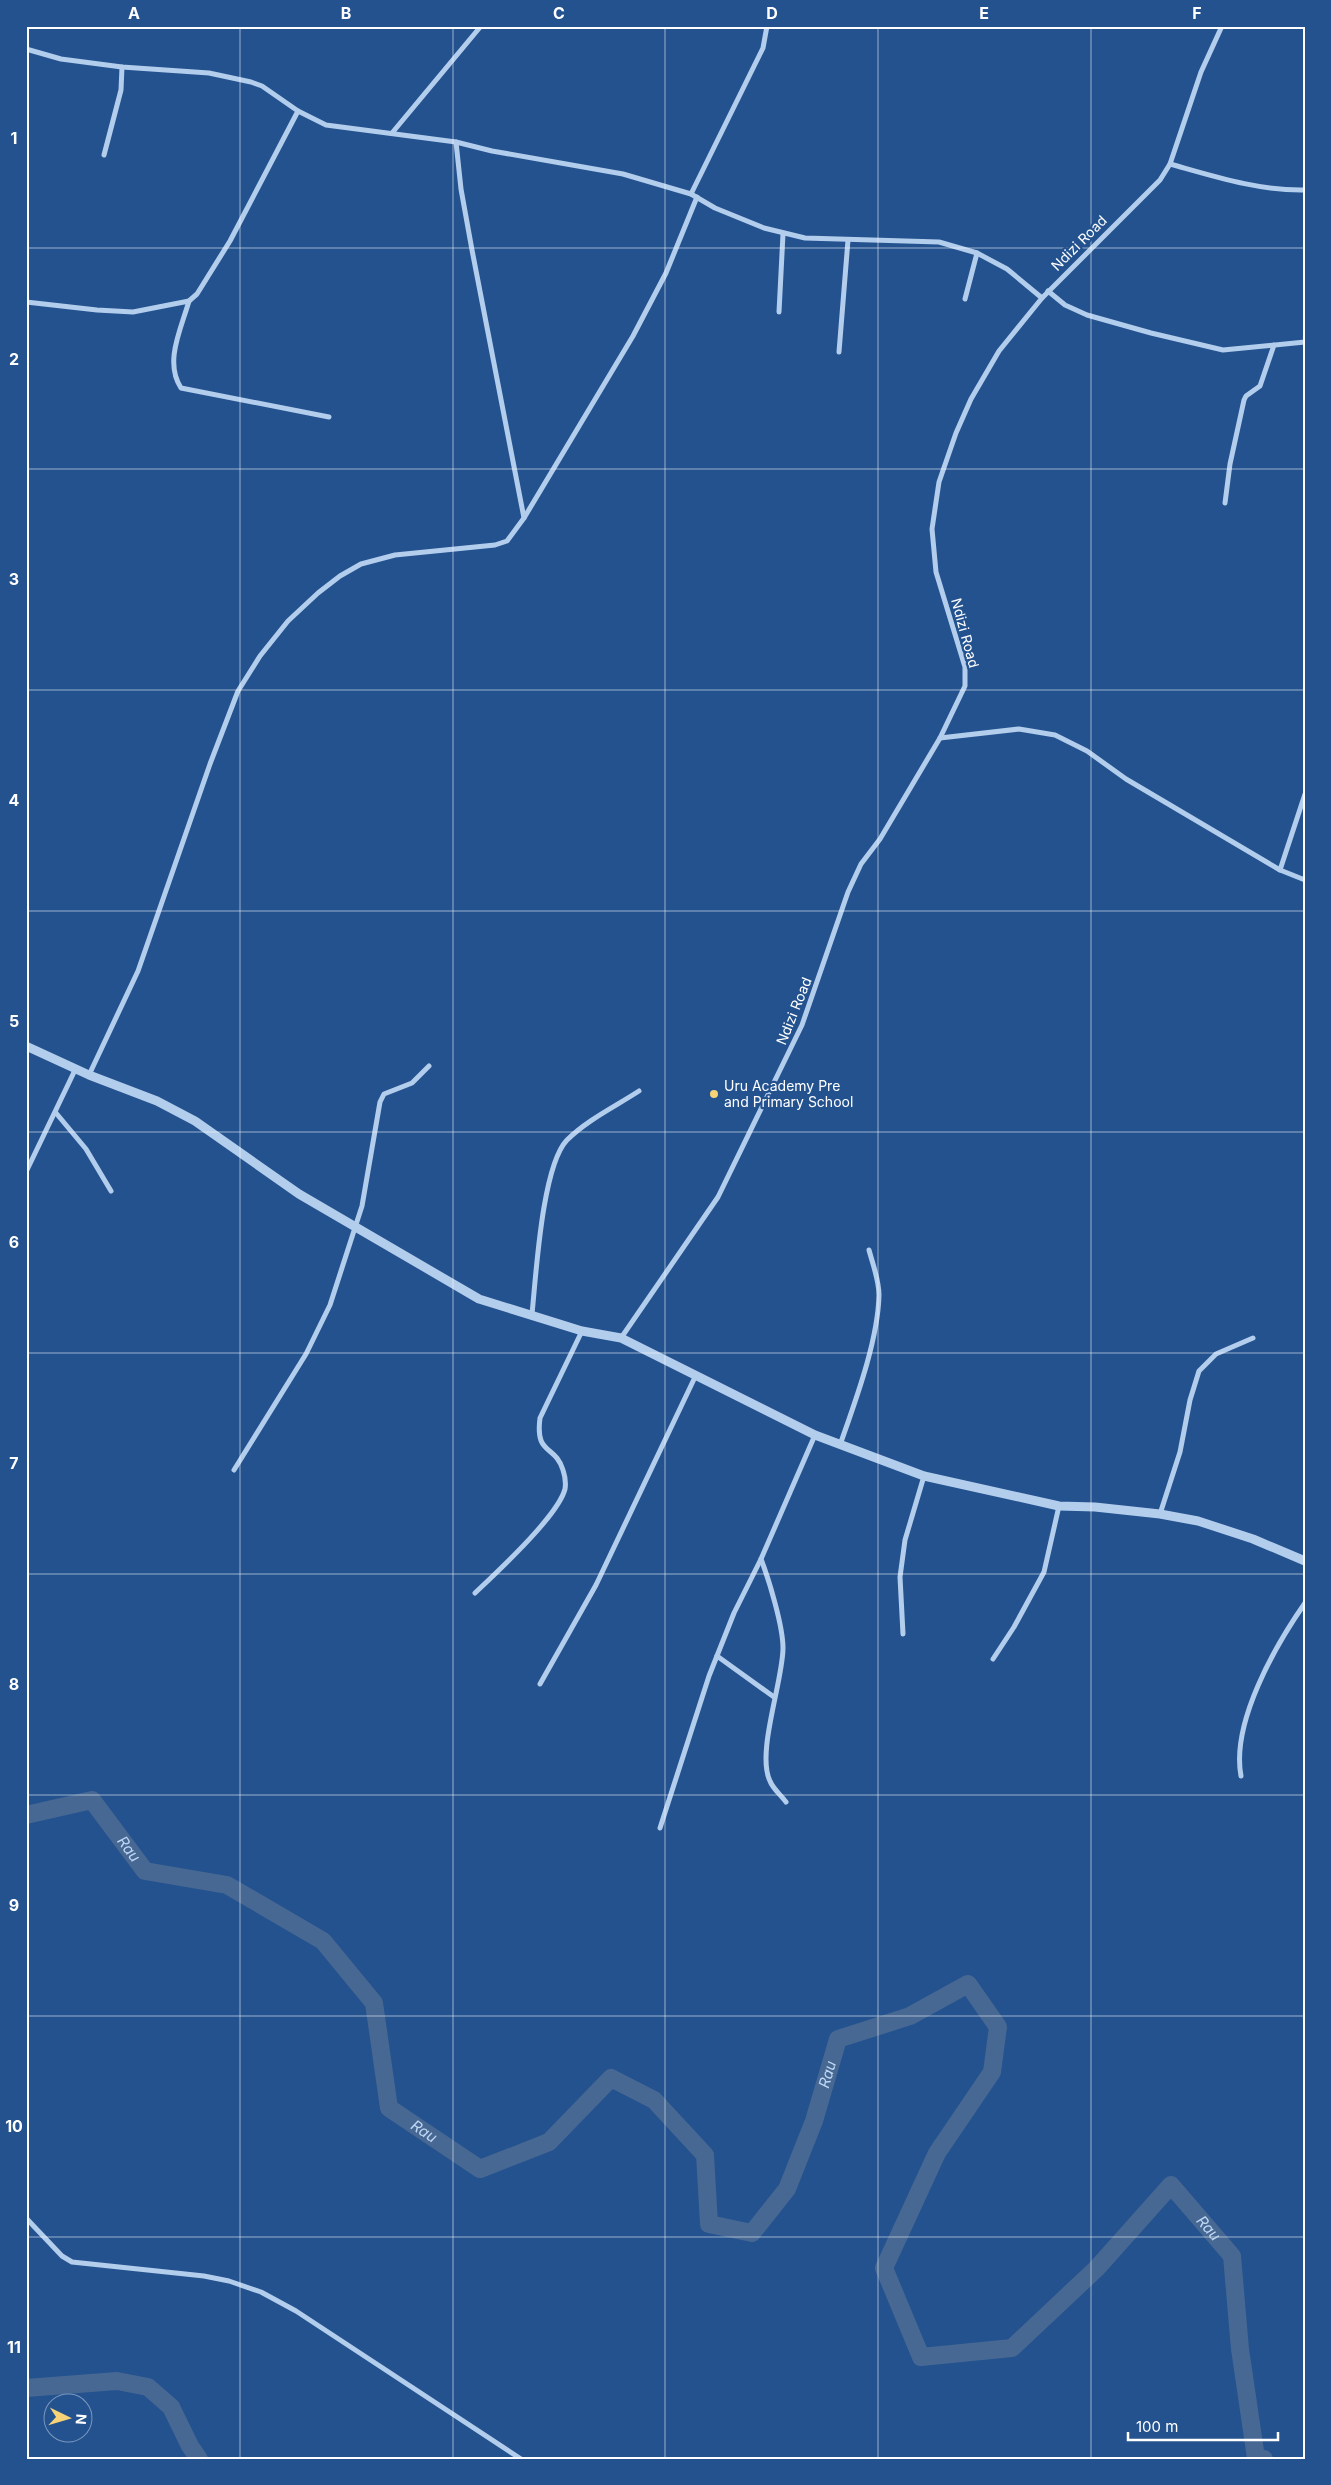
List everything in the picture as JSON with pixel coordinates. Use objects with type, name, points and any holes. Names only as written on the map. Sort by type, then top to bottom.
[{"type":"street","points":[[392,133],[481,26]]},
{"type":"street","points":[[691,194],[763,48],[767,26]]},
{"type":"street","name":"Ndizi Road","points":[[621,1338],[705,1219],[721,1190],[802,1025],[855,878],[940,738],[965,686],[965,667],[936,572],[932,529],[940,482],[956,433],[971,399],[999,351],[1048,291],[1160,180],[1170,164],[1201,72],[1222,26]]},
{"type":"street","points":[[26,50],[61,59],[122,67],[208,73],[251,82],[262,86],[298,111],[326,125],[456,142],[492,151],[623,174],[691,194],[737,218],[783,234],[805,238],[939,242],[977,253],[1013,273],[1042,298]]},
{"type":"street","points":[[104,155],[121,90],[122,67]]},
{"type":"street","points":[[298,111],[230,241],[197,294],[189,302],[172,362],[174,377],[180,388],[329,417]]},
{"type":"street","points":[[456,142],[469,233],[524,518]]},
{"type":"street","points":[[1170,164],[1218,178],[1271,187],[1305,190]]},
{"type":"street","points":[[89,1075],[138,971],[210,764],[238,691],[260,656],[288,621],[318,593],[340,576],[361,564],[395,555],[495,545],[507,541],[524,518],[633,336],[666,273],[698,197]]},
{"type":"street","points":[[779,312],[783,234]]},
{"type":"street","points":[[839,352],[848,240]]},
{"type":"street","points":[[965,299],[977,253]]},
{"type":"street","points":[[1048,291],[1065,305],[1087,315],[1205,346],[1233,350],[1305,342]]},
{"type":"street","points":[[26,302],[133,312],[189,302]]},
{"type":"street","points":[[1225,503],[1244,400],[1246,396],[1260,386],[1274,345]]},
{"type":"street","points":[[940,738],[1019,729],[1055,735],[1087,751],[1126,779],[1280,870],[1305,880]]},
{"type":"street","points":[[1280,870],[1305,794]]},
{"type":"street","points":[[26,1046],[89,1075],[157,1101],[195,1120],[299,1194],[479,1299],[582,1331],[621,1338],[840,1446],[924,1476],[1059,1506],[1095,1507],[1160,1514],[1198,1521],[1253,1539],[1305,1561]]},
{"type":"street","points":[[234,1470],[306,1354],[330,1305],[357,1227],[368,1179],[380,1102],[384,1094],[412,1083],[429,1066]]},
{"type":"street","points":[[26,1172],[76,1068]]},
{"type":"street","points":[[532,1314],[546,1200],[558,1155],[566,1142],[578,1131],[639,1091]]},
{"type":"street","points":[[56,1113],[86,1150],[111,1191]]},
{"type":"street","points":[[840,1446],[867,1358],[878,1308],[877,1279],[869,1250]]},
{"type":"street","points":[[476,1593],[520,1549],[551,1512],[565,1488],[563,1468],[559,1461],[544,1446],[538,1434],[543,1412],[582,1331]]},
{"type":"street","points":[[1160,1514],[1180,1452],[1190,1400],[1199,1371],[1216,1354],[1253,1338]]},
{"type":"street","points":[[540,1684],[596,1585],[696,1375]]},
{"type":"street","points":[[660,1828],[717,1656],[734,1613],[761,1559],[815,1435]]},
{"type":"street","points":[[902,1634],[900,1576],[905,1540],[924,1476]]},
{"type":"street","points":[[993,1659],[1014,1627],[1044,1572],[1059,1506]]},
{"type":"street","points":[[761,1559],[781,1629],[783,1647],[774,1697],[767,1772],[770,1782],[786,1802]]},
{"type":"street","points":[[1241,1776],[1239,1753],[1247,1716],[1280,1643],[1305,1603]]},
{"type":"street","points":[[717,1656],[774,1697]]},
{"type":"street","points":[[26,2218],[62,2256],[72,2262],[204,2276],[235,2283],[261,2292],[296,2312],[521,2459]]},
{"type":"waterway","name":"Rau","points":[[26,1815],[92,1800],[145,1871],[227,1885],[323,1941],[374,2003],[389,2108],[480,2169],[549,2142],[611,2078],[654,2100],[705,2155],[709,2224],[752,2233],[787,2189],[814,2121],[838,2039],[910,2016],[968,1984],[998,2027],[992,2072],[937,2153],[884,2268],[921,2357],[1012,2348],[1097,2268],[1171,2185],[1232,2256],[1240,2349],[1256,2458],[1264,2459]]},
{"type":"waterway","points":[[26,2388],[117,2381],[148,2387],[171,2407],[190,2446],[199,2459]]},
{"type":"place","name":"Uru Academy Pre and Primary School","points":[[714,1094]]}]
